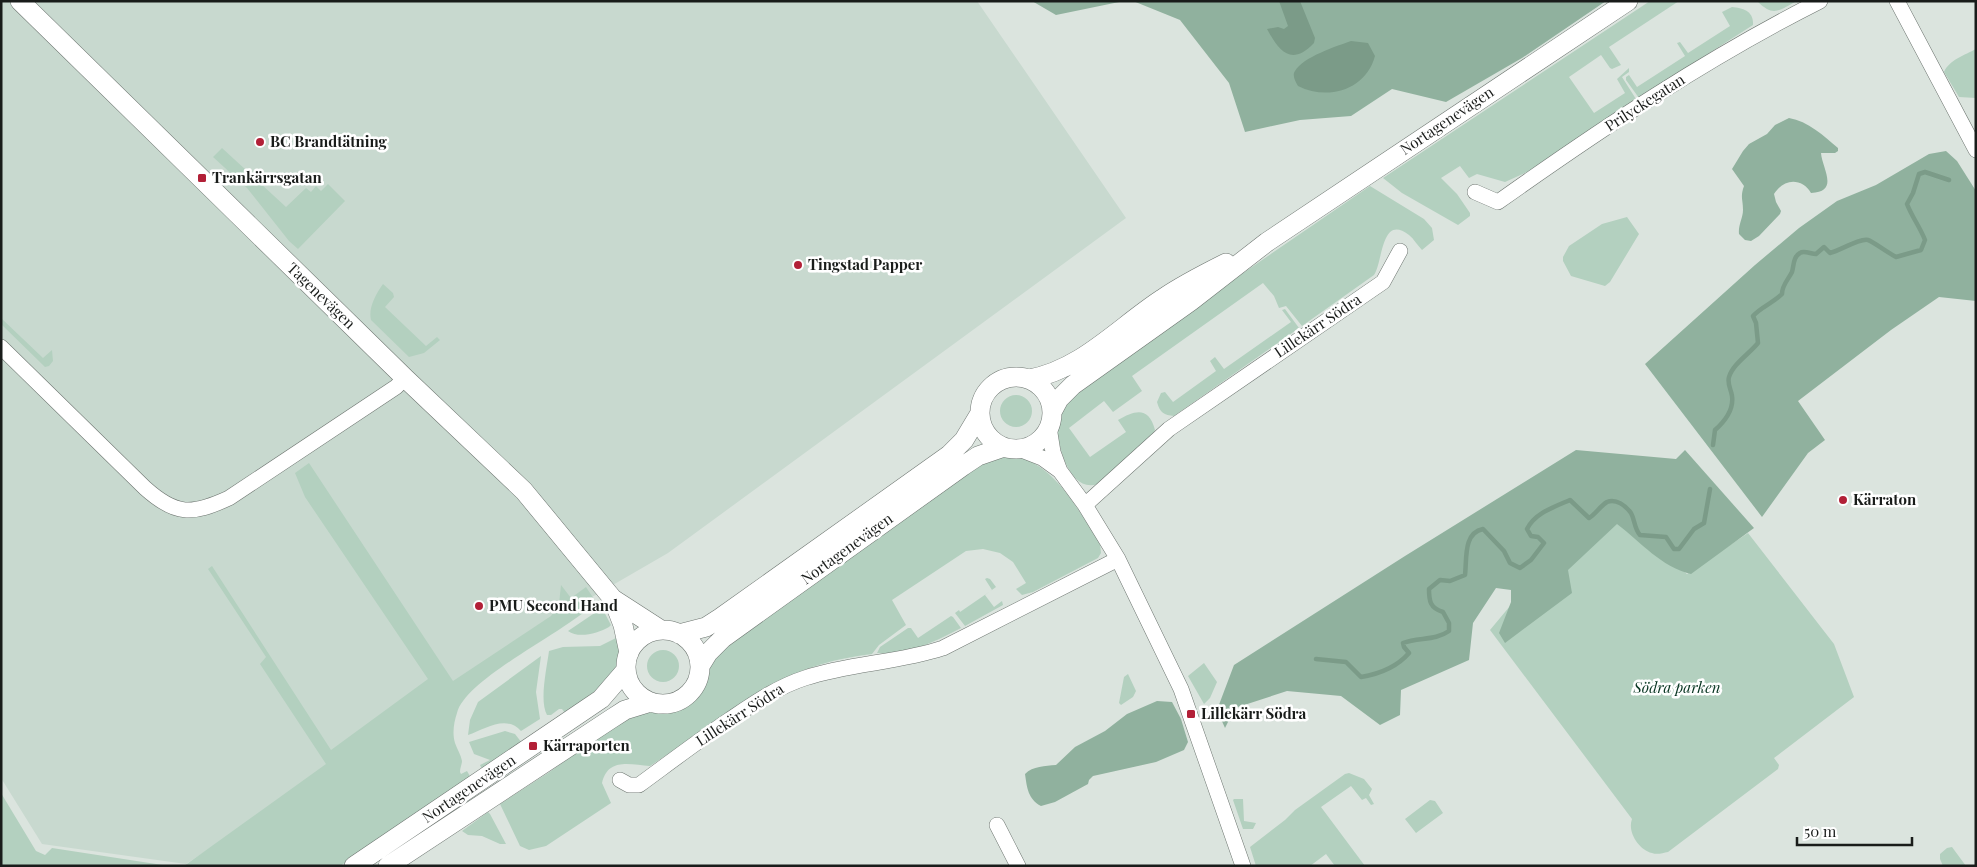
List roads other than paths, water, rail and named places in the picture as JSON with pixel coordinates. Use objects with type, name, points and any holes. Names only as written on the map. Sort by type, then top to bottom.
[{"type":"street","name":"Tagenevägen","points":[[20,1],[405,378],[524,491],[613,599],[623,625],[627,662]]},
{"type":"street","name":"Nortagenevägen","points":[[388,866],[625,710],[651,702],[662,704],[674,702],[685,697],[693,689],[698,678],[700,666],[713,648],[739,627],[978,456],[1037,442],[1059,398],[1073,385],[1191,301],[1267,242],[1628,1]]},
{"type":"street","name":"Prilyckegatan","points":[[1475,192],[1498,202],[1679,80],[1777,23],[1820,1]]},
{"type":"street","points":[[1898,1],[1976,150]]},
{"type":"street","name":"Nortagenevägen","points":[[354,866],[601,699],[627,662],[634,644],[642,637],[670,632],[691,632],[706,627],[950,455],[964,440],[979,415],[981,403],[986,392],[994,383],[1005,378],[1017,376],[1029,379],[1046,376],[1064,368],[1080,359],[1162,299],[1267,242]]},
{"type":"street","name":"Lillekärr Södra","points":[[1085,505],[1169,429],[1383,282],[1400,251]]},
{"type":"street","points":[[1,347],[160,502],[176,509],[193,510],[210,507],[229,498],[380,398],[405,378]]},
{"type":"street","points":[[1029,379],[1038,384],[1050,402],[1053,452],[1060,471],[1085,505],[1118,559],[1181,688],[1228,818],[1243,866]]},
{"type":"street","points":[[979,415],[987,435],[994,442],[1042,458],[1060,471]]},
{"type":"street","name":"Lillekärr Södra","points":[[620,780],[629,785],[639,785],[698,742],[779,688],[824,672],[921,655],[943,648],[1118,559]]},
{"type":"street","name":"Tagenevägen","points":[[613,599],[670,632]]},
{"type":"street","points":[[670,632],[694,647],[700,666]]},
{"type":"street","points":[[627,662],[628,680],[641,697],[651,702]]},
{"type":"street","points":[[997,825],[1018,866]]},
{"type":"waterway","points":[[1713,445],[1715,430],[1730,411],[1732,396],[1728,382],[1731,372],[1758,343],[1756,323],[1753,316],[1782,294],[1798,255],[1802,252],[1816,254],[1824,247],[1830,253],[1864,240],[1870,241],[1896,257],[1921,250],[1925,240],[1907,204],[1919,174],[1925,172],[1949,180]]},
{"type":"waterway","points":[[1316,659],[1346,662],[1361,677],[1368,676],[1381,672],[1404,658],[1409,653],[1403,643],[1433,638],[1449,631],[1449,623],[1443,612],[1431,604],[1429,589],[1440,580],[1450,581],[1465,575],[1467,547],[1472,536],[1477,531],[1483,529],[1504,551],[1510,563],[1520,568],[1531,560],[1544,543],[1538,537],[1531,536],[1527,529],[1530,523],[1540,515],[1570,500],[1589,518],[1607,502],[1614,501],[1624,505],[1631,513],[1640,535],[1666,537],[1674,549],[1679,549],[1694,529],[1704,523],[1710,489]]},
{"type":"place","name":"BC Brandtätning","points":[[260,142]]},
{"type":"place","name":"Trankärrsgatan","points":[[202,178]]},
{"type":"place","name":"Tingstad Papper","points":[[798,265]]},
{"type":"place","name":"Kärraton","points":[[1843,500]]},
{"type":"place","name":"PMU Second Hand","points":[[479,606]]},
{"type":"place","name":"Lillekärr Södra","points":[[1191,714]]},
{"type":"place","name":"Kärraporten","points":[[533,746]]},
{"type":"park label","name":"Södra parken","points":[[1677,688]]}]
